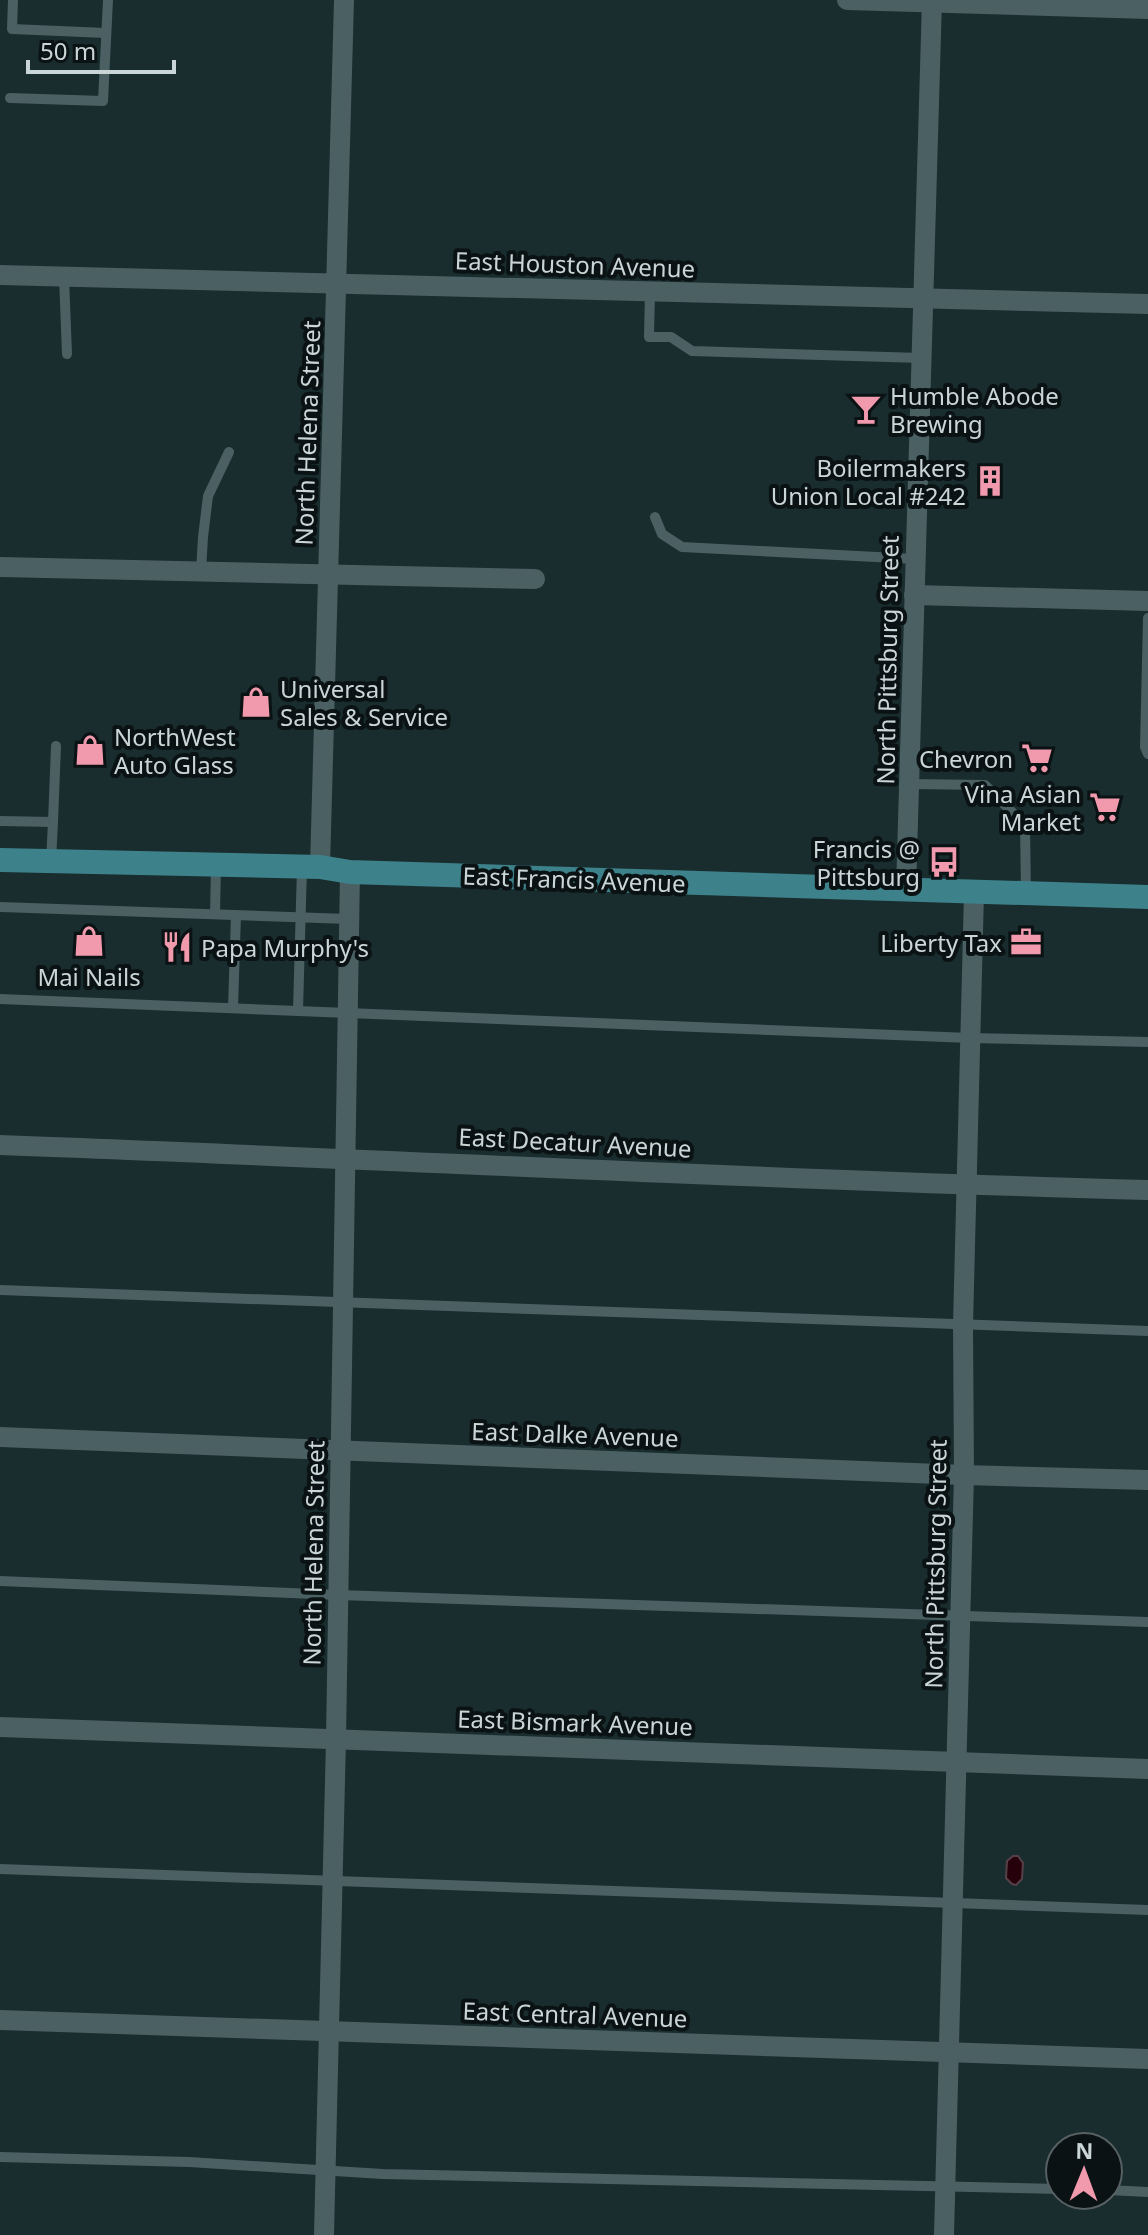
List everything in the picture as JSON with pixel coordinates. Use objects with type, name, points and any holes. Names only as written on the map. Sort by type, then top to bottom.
[{"type":"main road","name":"East Francis Avenue","points":[[0,860],[311,867],[350,872],[1148,897]]},
{"type":"street","name":"North Helena Street","points":[[311,867],[329,573],[344,0]]},
{"type":"street","points":[[847,0],[1148,9]]},
{"type":"street","name":"North Pittsburg Street","points":[[906,890],[932,1]]},
{"type":"street","name":"East Houston Avenue","points":[[0,275],[1148,304]]},
{"type":"street","points":[[0,567],[535,579]]},
{"type":"street","points":[[914,595],[1148,601]]},
{"type":"street","name":"North Helena Street","points":[[324,2235],[339,1595],[350,872]]},
{"type":"street","name":"North Pittsburg Street","points":[[944,2235],[964,1475],[963,1325],[974,893]]},
{"type":"street","name":"East Decatur Avenue","points":[[0,1145],[1148,1190]]},
{"type":"street","name":"East Dalke Avenue","points":[[0,1437],[1148,1480]]},
{"type":"street","name":"East Bismark Avenue","points":[[0,1727],[1148,1769]]},
{"type":"street","name":"East Central Avenue","points":[[0,2020],[1148,2059]]},
{"type":"lane","points":[[13,0],[12,29],[106,33]]},
{"type":"lane","points":[[10,98],[103,101],[108,0]]},
{"type":"lane","points":[[64,277],[67,354]]},
{"type":"lane","points":[[650,292],[649,337],[671,337],[692,351],[921,358]]},
{"type":"lane","points":[[201,571],[208,496],[229,452]]},
{"type":"lane","points":[[655,517],[662,534],[682,547],[915,559]]},
{"type":"lane","points":[[1148,618],[1145,747],[1148,754]]},
{"type":"lane","points":[[51,861],[56,746]]},
{"type":"lane","points":[[909,784],[985,785],[1025,825],[1026,894]]},
{"type":"lane","points":[[0,821],[53,822]]},
{"type":"lane","points":[[215,914],[216,866]]},
{"type":"lane","points":[[298,1011],[301,917],[311,867]]},
{"type":"lane","points":[[0,907],[348,919]]},
{"type":"lane","points":[[233,1008],[236,915]]},
{"type":"lane","points":[[0,999],[970,1038],[1148,1042]]},
{"type":"lane","points":[[0,1290],[1148,1331]]},
{"type":"lane","points":[[0,1581],[1148,1622]]},
{"type":"lane","points":[[0,1869],[1148,1910]]},
{"type":"lane","points":[[0,2157],[189,2162],[383,2174],[1044,2188]]},
{"type":"lane","points":[[1124,2191],[1148,2192]]},
{"type":"shaded area","points":[[1018,1856],[1023,1863],[1022,1879],[1016,1885],[1006,1878],[1007,1861]]},
{"type":"place","name":"Humble Abode Brewing","points":[[866,409]]},
{"type":"place","name":"Boilermakers Union Local #242","points":[[990,481]]},
{"type":"place","name":"Universal Sales & Service","points":[[256,702]]},
{"type":"place","name":"NorthWest Auto Glass","points":[[90,750]]},
{"type":"place","name":"Chevron","points":[[1037,758]]},
{"type":"place","name":"Vina Asian Market","points":[[1105,807]]},
{"type":"place","name":"Francis @ Pittsburg","points":[[944,862]]},
{"type":"place","name":"Mai Nails","points":[[89,941]]},
{"type":"place","name":"Liberty Tax","points":[[1026,942]]},
{"type":"place","name":"Papa Murphy's","points":[[177,947]]}]
